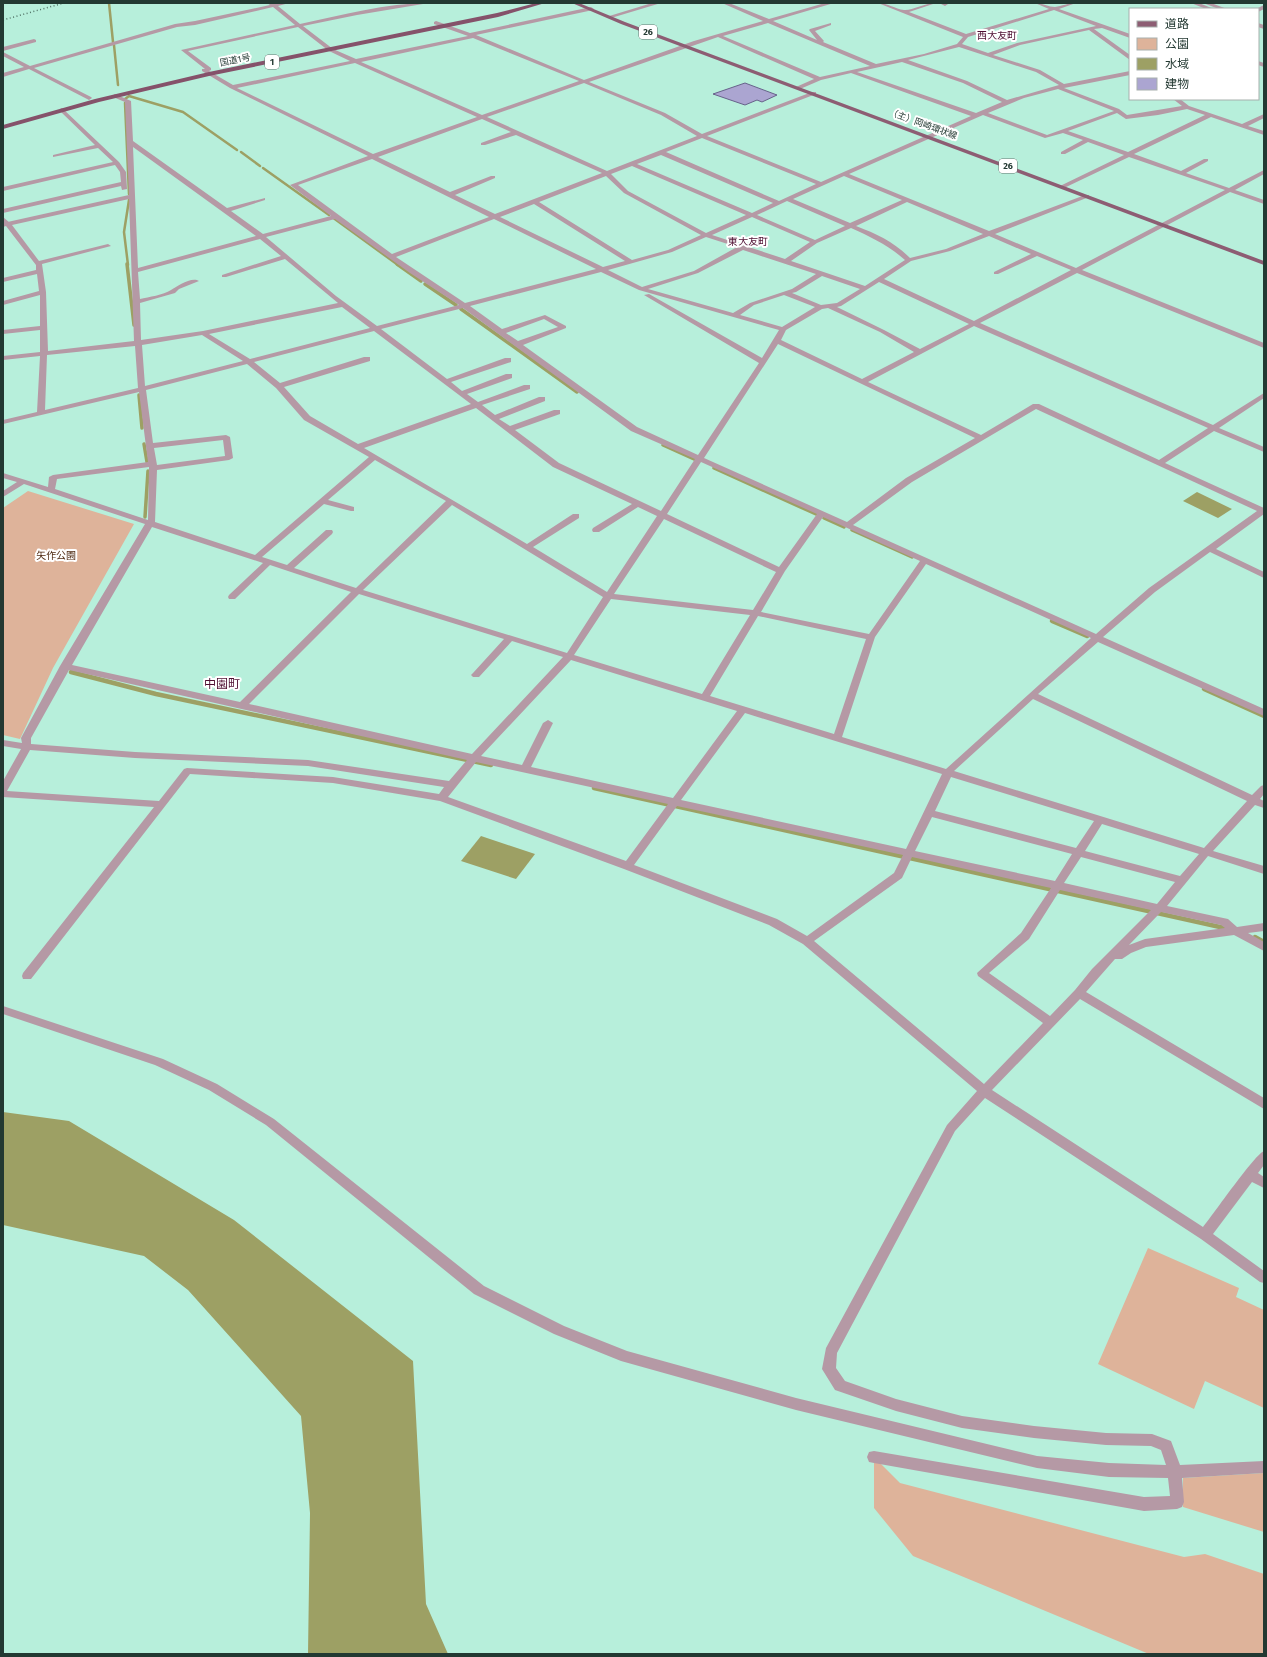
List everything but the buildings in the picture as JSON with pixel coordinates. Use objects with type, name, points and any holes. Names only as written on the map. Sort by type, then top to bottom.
[{"type":"highway","name":"国道1号","points":[[3,122],[89,98],[208,71],[329,49],[439,25],[528,3]]},
{"type":"highway","name":"国道1号","points":[[439,25],[498,15],[542,3]]},
{"type":"highway","name":"国道1号","points":[[3,127],[208,71]]},
{"type":"main road","name":"（主）岡崎環状線","points":[[575,3],[1264,263]]},
{"type":"street","points":[[3,75],[177,25],[195,23],[272,4],[286,3]]},
{"type":"street","points":[[426,3],[357,13],[184,50],[208,71],[232,87],[641,289],[783,329]]},
{"type":"street","points":[[609,17],[658,3]]},
{"type":"street","points":[[725,3],[875,66]]},
{"type":"street","points":[[831,3],[686,46],[583,81],[293,185],[391,257],[465,306],[634,429],[1264,713]]},
{"type":"street","points":[[882,3],[966,36]]},
{"type":"street","points":[[904,12],[933,3]]},
{"type":"street","points":[[1038,3],[1129,36]]},
{"type":"street","points":[[959,45],[966,36],[1073,3]]},
{"type":"street","points":[[1194,3],[1208,8]]},
{"type":"street","points":[[1206,3],[1221,8]]},
{"type":"street","points":[[272,4],[329,49],[480,118],[607,173],[626,192],[706,235],[741,248],[865,288]]},
{"type":"street","points":[[232,87],[591,10]]},
{"type":"street","points":[[820,43],[821,41],[812,30],[829,24]]},
{"type":"street","points":[[439,25],[472,35],[668,116],[701,136],[821,184]]},
{"type":"street","points":[[987,55],[1019,44],[1102,26]]},
{"type":"street","points":[[1090,29],[1129,57]]},
{"type":"street","points":[[719,36],[819,79]]},
{"type":"street","points":[[3,49],[34,41]]},
{"type":"street","points":[[798,88],[819,79],[959,45],[1038,71],[1061,86],[1118,111],[1126,117],[1158,113],[1187,107]]},
{"type":"street","points":[[3,54],[30,67],[59,84],[89,98]]},
{"type":"street","points":[[902,60],[965,82],[1007,102]]},
{"type":"street","points":[[852,72],[1046,137],[1118,111]]},
{"type":"street","points":[[3,422],[142,389],[465,306],[670,251],[843,174],[981,115],[1007,102],[1033,93],[1061,86],[1129,73]]},
{"type":"street","points":[[391,257],[814,93]]},
{"type":"street","points":[[3,790],[27,747],[26,738],[65,666],[152,520],[153,466],[142,389],[138,343],[128,101],[115,96]]},
{"type":"street","points":[[1177,100],[1187,107],[1264,133]]},
{"type":"street","points":[[62,110],[117,163],[123,172],[123,197]]},
{"type":"street","points":[[1062,187],[1210,114]]},
{"type":"street","points":[[1242,126],[1264,116]]},
{"type":"street","points":[[1062,131],[1264,202]]},
{"type":"street","points":[[483,144],[515,133]]},
{"type":"street","points":[[1063,153],[1088,140]]},
{"type":"street","points":[[129,141],[262,237],[345,304],[556,465],[781,571]]},
{"type":"street","points":[[55,156],[99,146]]},
{"type":"street","points":[[660,152],[779,203]]},
{"type":"street","points":[[1181,173],[1206,160]]},
{"type":"street","points":[[3,189],[117,163]]},
{"type":"street","points":[[631,163],[815,242]]},
{"type":"street","points":[[862,382],[973,323],[1078,271],[1264,172]]},
{"type":"street","points":[[843,174],[1264,346]]},
{"type":"street","points":[[448,195],[493,177]]},
{"type":"street","points":[[3,211],[124,183]]},
{"type":"street","points":[[41,412],[44,328],[43,292],[40,271],[38,263],[5,223],[132,196]]},
{"type":"street","points":[[442,798],[474,758],[569,656],[607,596],[777,341],[783,329],[820,307],[839,305],[909,260],[948,250],[1045,211],[1087,196]]},
{"type":"street","points":[[225,211],[263,199]]},
{"type":"street","points":[[787,199],[882,239],[896,248],[909,260]]},
{"type":"street","points":[[785,262],[815,242],[907,200]]},
{"type":"street","points":[[534,201],[631,262]]},
{"type":"street","points":[[136,271],[336,216]]},
{"type":"street","points":[[38,263],[108,246]]},
{"type":"street","points":[[641,289],[696,272],[741,248]]},
{"type":"street","points":[[996,273],[1036,254]]},
{"type":"street","points":[[224,276],[286,257]]},
{"type":"street","points":[[3,280],[40,271]]},
{"type":"street","points":[[734,315],[752,304],[794,291],[821,274]]},
{"type":"street","points":[[878,279],[973,323],[1264,450]]},
{"type":"street","points":[[137,302],[173,292],[177,288],[196,281]]},
{"type":"street","points":[[641,289],[649,296],[763,362]]},
{"type":"street","points":[[3,303],[43,292]]},
{"type":"street","points":[[784,293],[820,307]]},
{"type":"street","points":[[3,358],[138,343],[203,333],[345,304]]},
{"type":"street","points":[[829,306],[882,331],[920,352]]},
{"type":"street","points":[[501,332],[545,317],[564,327],[518,344]]},
{"type":"street","points":[[3,332],[44,328]]},
{"type":"street","points":[[203,333],[248,361],[279,386],[307,418],[451,501],[607,596],[755,613],[871,636]]},
{"type":"street","points":[[777,341],[980,438]]},
{"type":"street","points":[[279,386],[367,359]]},
{"type":"street","points":[[447,381],[508,360]]},
{"type":"street","points":[[463,393],[509,376]]},
{"type":"street","points":[[358,447],[527,387]]},
{"type":"street","points":[[1160,463],[1264,395]]},
{"type":"street","points":[[494,418],[542,400]]},
{"type":"street","points":[[807,941],[898,875],[948,772],[1032,695],[1152,590],[1263,511],[1036,406],[909,480],[848,525]]},
{"type":"street","points":[[510,429],[557,412]]},
{"type":"street","points":[[51,491],[52,477],[230,458],[226,437],[150,446]]},
{"type":"street","points":[[256,557],[374,457]]},
{"type":"street","points":[[3,475],[357,591],[837,739],[1100,818],[1264,870]]},
{"type":"street","points":[[3,495],[22,482]]},
{"type":"street","points":[[323,501],[351,509]]},
{"type":"street","points":[[243,705],[357,591],[451,501]]},
{"type":"street","points":[[596,530],[637,504]]},
{"type":"street","points":[[704,698],[781,571],[821,514]]},
{"type":"street","points":[[527,547],[576,516]]},
{"type":"street","points":[[288,568],[329,532]]},
{"type":"street","points":[[1210,549],[1264,575]]},
{"type":"street","points":[[837,739],[871,636],[925,560]]},
{"type":"street","points":[[232,597],[270,562]]},
{"type":"street","points":[[476,675],[510,638]]},
{"type":"street","points":[[65,666],[908,854],[1224,922],[1234,930],[1264,947]]},
{"type":"street","points":[[1032,695],[1264,805]]},
{"type":"street","points":[[628,866],[743,709]]},
{"type":"street","points":[[525,769],[548,722]]},
{"type":"street","points":[[3,743],[27,747],[135,755],[308,763],[451,785]]},
{"type":"street","points":[[27,976],[187,771],[333,780],[442,798],[628,866],[773,922],[807,941],[984,1091],[1205,1235],[1264,1278]]},
{"type":"street","points":[[874,1457],[1144,1504],[1177,1502],[1175,1472],[1166,1446],[1152,1440],[1034,1432],[962,1422],[896,1405],[840,1386],[829,1369],[831,1352],[950,1128],[1078,993],[1096,972],[1160,908],[1206,852],[1264,788]]},
{"type":"street","points":[[3,794],[162,804]]},
{"type":"street","points":[[929,813],[1184,880]]},
{"type":"street","points":[[1050,1022],[982,973],[1025,936],[1100,818]]},
{"type":"street","points":[[1096,972],[1127,950],[1145,943],[1264,927]]},
{"type":"street","points":[[1078,993],[1264,1104]]},
{"type":"street","points":[[3,1010],[158,1062],[213,1087],[270,1122],[478,1290],[559,1330],[626,1357],[796,1404],[1037,1462],[1108,1470],[1175,1472],[1264,1467]]},
{"type":"street","points":[[1205,1235],[1249,1174],[1264,1156]]},
{"type":"street","points":[[1249,1174],[1264,1183]]},
{"type":"green space","name":"矢作公園","points":[[28,491],[134,524],[53,668],[20,739],[3,735],[3,508]]},
{"type":"green space","points":[[1148,1248],[1239,1288],[1236,1297],[1264,1310],[1264,1408],[1205,1381],[1194,1409],[1098,1364]]},
{"type":"green space","points":[[874,1457],[900,1483],[1184,1557],[1205,1554],[1264,1574],[1264,1654],[1149,1654],[913,1556],[874,1508]]},
{"type":"green space","points":[[1264,1473],[1264,1532],[1183,1507],[1183,1478]]},
{"type":"water","points":[[1197,492],[1232,509],[1218,518],[1183,501]]},
{"type":"water","points":[[481,836],[535,854],[516,879],[461,861]]},
{"type":"water","points":[[3,1112],[69,1121],[234,1220],[413,1361],[426,1604],[448,1654],[308,1654],[310,1513],[301,1416],[188,1290],[144,1256],[3,1225]]},
{"type":"waterway","points":[[109,3],[113,42]]},
{"type":"waterway","points":[[114,45],[118,85]]},
{"type":"waterway","points":[[125,99],[129,96],[183,112],[237,150]]},
{"type":"waterway","points":[[125,103],[129,194]]},
{"type":"waterway","points":[[241,152],[260,166]]},
{"type":"waterway","points":[[263,168],[329,215]]},
{"type":"waterway","points":[[128,265],[124,232],[129,200]]},
{"type":"waterway","points":[[332,217],[398,265]]},
{"type":"waterway","points":[[127,264],[134,325]]},
{"type":"waterway","points":[[397,264],[421,281]]},
{"type":"waterway","points":[[425,284],[456,305]]},
{"type":"waterway","points":[[461,309],[577,392]]},
{"type":"waterway","points":[[139,395],[142,428]]},
{"type":"waterway","points":[[144,444],[147,462]]},
{"type":"waterway","points":[[663,445],[694,459]]},
{"type":"waterway","points":[[714,468],[816,514]]},
{"type":"waterway","points":[[145,517],[148,471]]},
{"type":"waterway","points":[[824,518],[844,527]]},
{"type":"waterway","points":[[852,530],[912,557]]},
{"type":"waterway","points":[[1052,621],[1087,636]]},
{"type":"waterway","points":[[71,672],[156,694],[491,765]]},
{"type":"waterway","points":[[1204,689],[1264,716]]},
{"type":"waterway","points":[[594,788],[1229,929]]},
{"type":"waterway","points":[[1255,937],[1264,942]]},
{"type":"railway","points":[[3,20],[64,3]]},
{"type":"district","name":"西大友町","points":[[997,36]]},
{"type":"district","name":"東大友町","points":[[748,242]]},
{"type":"district","name":"中園町","points":[[222,684]]}]
